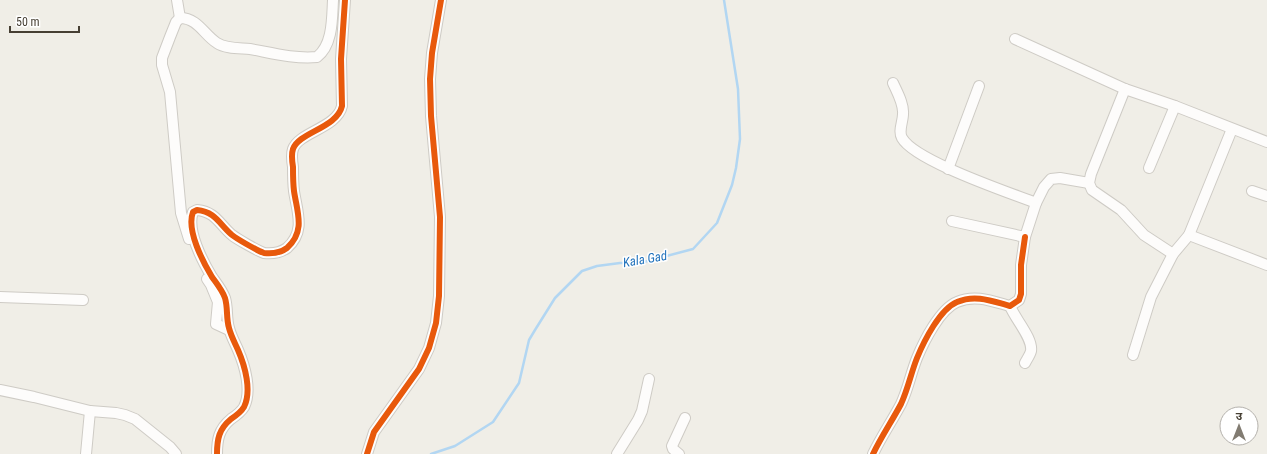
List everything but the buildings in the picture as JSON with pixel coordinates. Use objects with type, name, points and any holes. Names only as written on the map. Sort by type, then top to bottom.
[{"type":"street","points":[[177,0],[180,18]]},
{"type":"street","points":[[180,18],[193,21],[216,43],[287,56],[317,57],[325,49],[328,41],[331,29],[333,0]]},
{"type":"street","points":[[217,454],[218,437],[220,431],[240,413],[244,407],[248,394],[243,363],[229,330],[225,299],[221,289],[213,279],[202,259],[192,224],[192,212],[196,210],[210,213],[215,216],[233,236],[263,252],[274,254],[283,251],[294,241],[299,228],[300,220],[294,191],[292,155],[294,147],[302,139],[336,118],[340,112],[342,106],[341,58],[345,0]]},
{"type":"street","points":[[367,454],[374,432],[419,369],[429,348],[436,323],[439,296],[440,217],[431,116],[430,79],[432,53],[441,0]]},
{"type":"street","points":[[180,18],[176,22],[170,37],[162,58],[162,65],[170,92],[181,213],[195,260],[211,285],[218,302],[216,324],[229,330]]},
{"type":"street","points":[[1015,39],[1125,89],[1175,106],[1267,142]]},
{"type":"street","points":[[893,83],[903,108],[904,115],[900,133],[908,145],[948,169],[1036,203]]},
{"type":"street","points":[[948,169],[979,86]]},
{"type":"street","points":[[1125,89],[1090,174],[1089,183],[1092,190],[1121,210],[1144,235],[1173,254]]},
{"type":"street","points":[[1149,168],[1175,106]]},
{"type":"street","points":[[1133,355],[1151,297],[1173,254],[1189,235],[1232,129]]},
{"type":"street","points":[[873,454],[901,403],[917,357],[943,312],[958,301],[978,298],[1010,306],[1019,300],[1021,294],[1021,265],[1025,237],[1036,203],[1044,187],[1051,179],[1060,178],[1089,183]]},
{"type":"street","points":[[1252,190],[1267,196]]},
{"type":"street","points":[[952,220],[1025,237]]},
{"type":"street","points":[[1189,235],[1267,265]]},
{"type":"street","points":[[0,297],[83,300]]},
{"type":"street","points":[[1010,306],[1012,312],[1029,337],[1031,346],[1025,363]]},
{"type":"street","points":[[617,454],[642,411],[649,379]]},
{"type":"street","points":[[0,390],[90,411],[116,412],[135,419],[170,447],[176,454]]},
{"type":"street","points":[[86,454],[90,411]]},
{"type":"street","points":[[679,454],[673,449],[672,446],[685,418]]},
{"type":"waterway","name":"Kala Gad","points":[[431,454],[455,446],[493,422],[519,383],[529,340],[555,298],[582,271],[597,266],[620,263],[640,263],[693,249],[717,223],[732,185],[740,139],[738,89],[724,0]]},
{"type":"cycle path","points":[[217,454],[218,439],[221,431],[227,423],[244,407],[247,394],[247,378],[243,363],[229,328],[225,298],[204,263],[196,246],[191,219],[193,212],[197,210],[209,213],[232,235],[264,253],[282,251],[293,242],[297,235],[299,221],[294,188],[292,151],[302,138],[333,120],[339,113],[342,106],[341,59],[345,0]]},
{"type":"cycle path","points":[[367,454],[374,432],[419,369],[429,348],[436,323],[439,296],[440,217],[431,116],[430,79],[432,53],[441,0]]},
{"type":"cycle path","points":[[873,454],[901,404],[924,343],[933,326],[945,311],[957,302],[970,299],[977,298],[990,300],[1010,306],[1019,300],[1021,294],[1021,265],[1025,237]]}]
